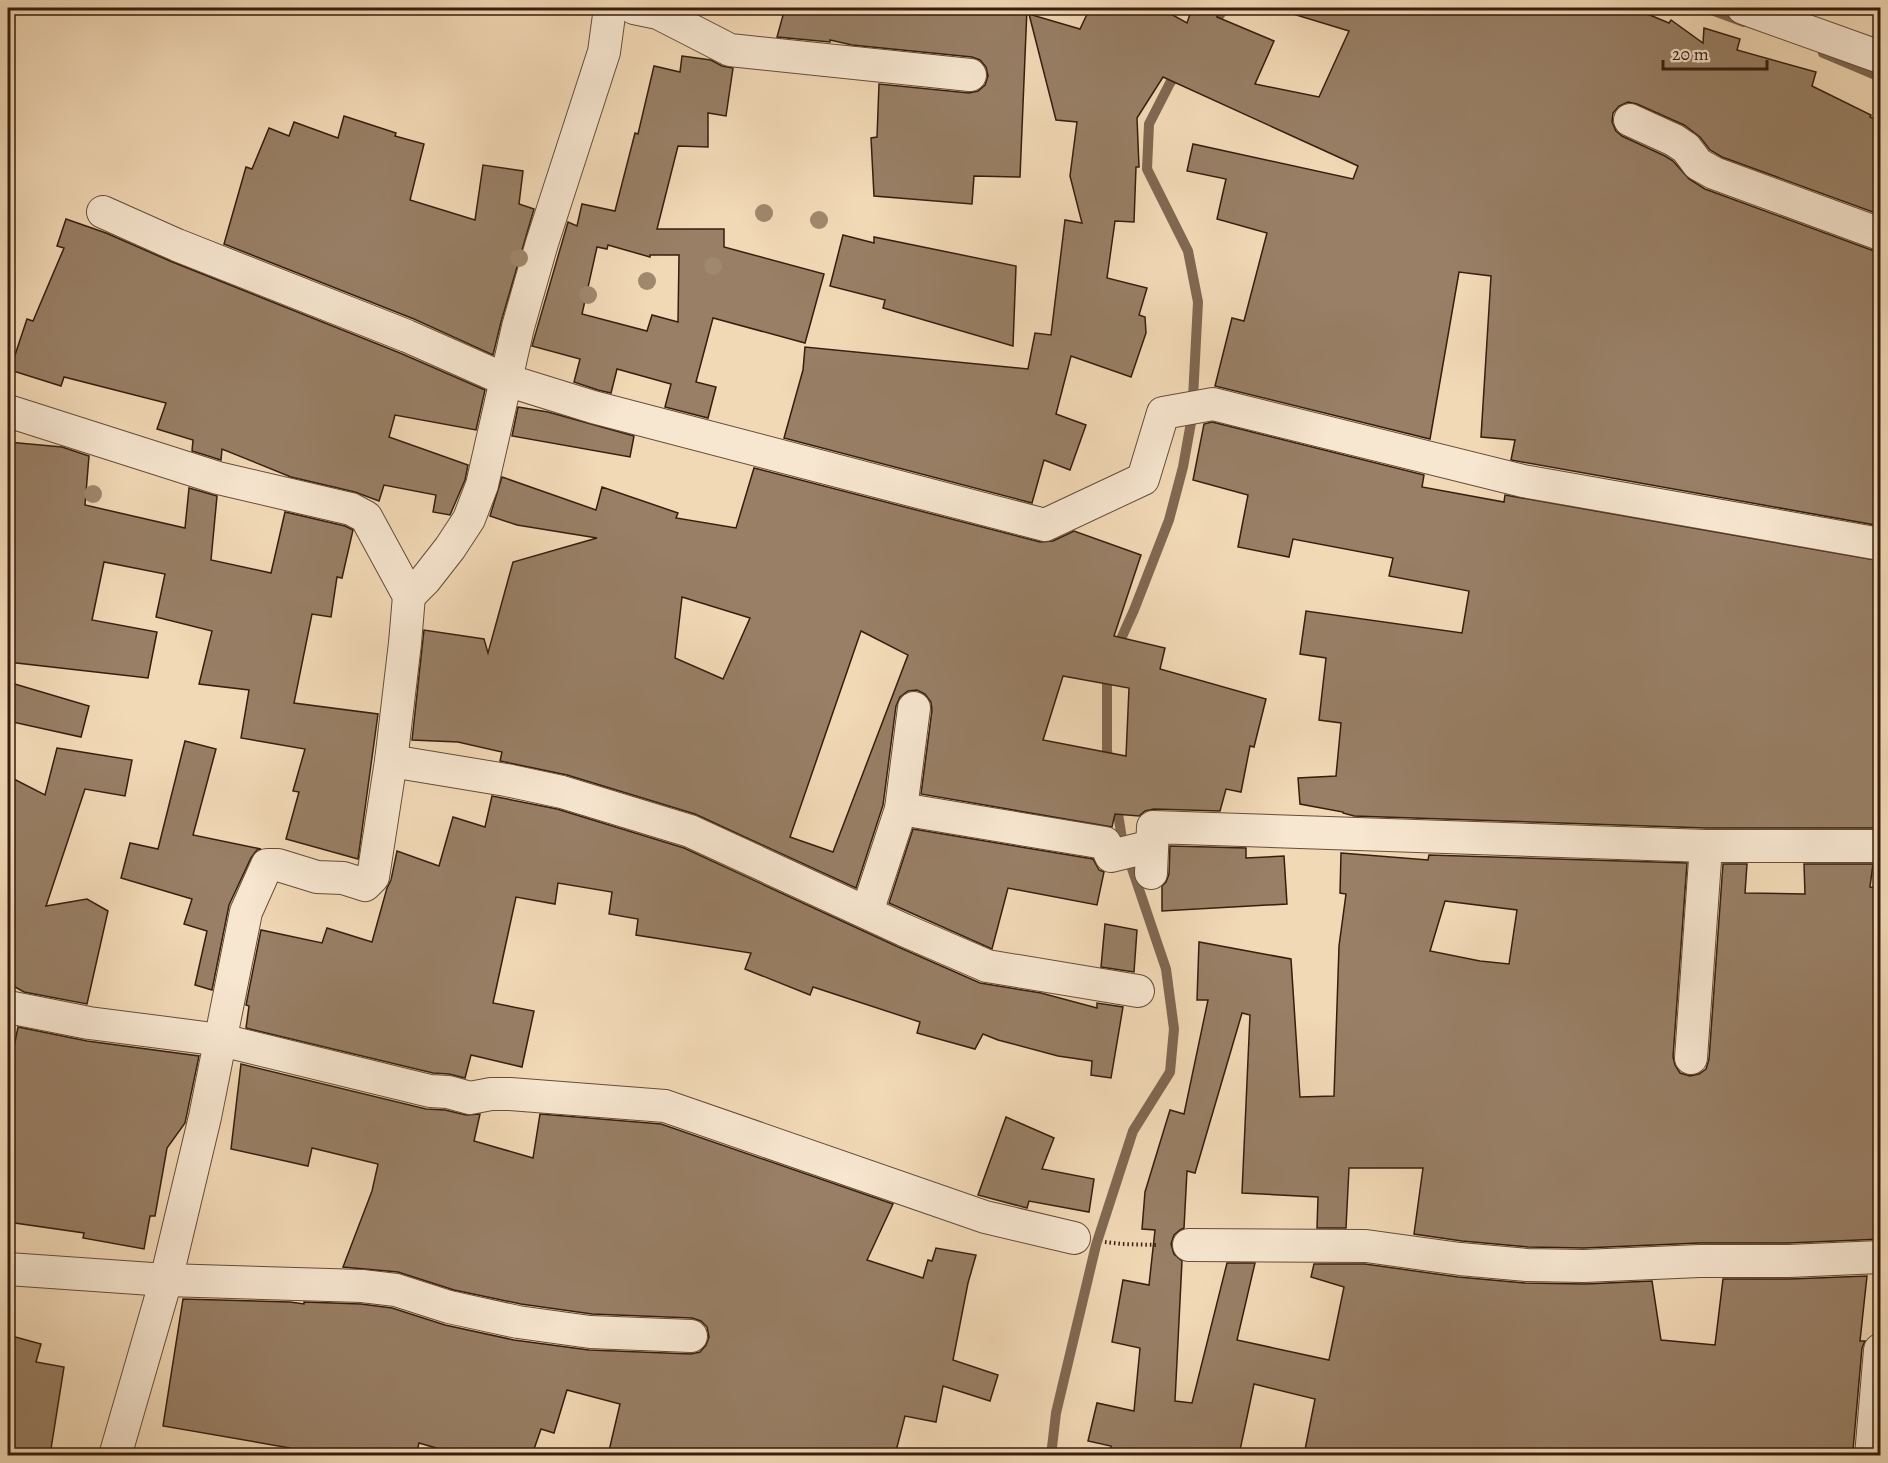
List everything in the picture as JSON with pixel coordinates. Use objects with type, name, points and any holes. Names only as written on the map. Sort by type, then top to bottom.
[{"type":"street","points":[[409,596],[450,548],[469,519],[482,484],[518,327],[542,243],[604,52],[610,8]]},
{"type":"street","points":[[634,8],[658,12],[730,50],[970,75]]},
{"type":"street","points":[[1743,8],[1881,57]]},
{"type":"street","points":[[1630,120],[1674,140],[1686,148],[1698,165],[1714,173],[1881,234]]},
{"type":"street","points":[[104,212],[177,245],[407,336],[506,381],[605,410],[1045,525],[1143,479],[1163,413],[1213,404],[1523,481],[1881,544]]},
{"type":"street","points":[[8,411],[218,478],[351,509],[366,517],[409,596],[391,761],[373,877],[365,885],[343,878],[317,877],[278,865],[267,865],[246,912],[205,1117],[166,1280],[115,1455]]},
{"type":"street","points":[[867,912],[901,809],[914,708]]},
{"type":"street","points":[[391,761],[506,780],[562,792],[690,831],[987,966],[1138,991]]},
{"type":"street","points":[[901,809],[1105,843],[1111,856],[1140,855],[1153,827],[1706,846],[1881,846]]},
{"type":"street","points":[[1691,1058],[1706,846]]},
{"type":"street","points":[[8,1007],[89,1023],[221,1040],[430,1091],[448,1092],[470,1098],[491,1094],[510,1094],[665,1106],[985,1217],[1074,1238]]},
{"type":"street","points":[[1189,1245],[1365,1246],[1493,1262],[1584,1266],[1881,1257]]},
{"type":"street","points":[[8,1269],[166,1280],[362,1286],[396,1290],[449,1307],[518,1322],[590,1332],[691,1336]]},
{"type":"street","points":[[1871,1455],[1881,1350]]},
{"type":"building","points":[[785,8],[1027,8],[1020,177],[974,176],[972,204],[874,196],[871,138],[877,137],[879,84],[969,93],[978,91],[985,85],[988,76],[986,67],[980,60],[972,57],[852,45],[830,40],[830,42],[777,37]]},
{"type":"building","points":[[1090,8],[1160,8],[1187,23],[1192,8],[1219,8],[1217,17],[1274,41],[1255,84],[1319,97],[1349,31],[1293,14],[1294,8],[1633,8],[1669,23],[1671,20],[1703,43],[1704,28],[1740,39],[1737,50],[1816,72],[1812,86],[1881,122],[1881,215],[1722,157],[1710,150],[1700,137],[1684,125],[1637,104],[1628,102],[1619,106],[1613,113],[1612,122],[1616,131],[1622,136],[1673,161],[1689,179],[1705,189],[1881,252],[1881,526],[1511,460],[1515,440],[1481,437],[1491,276],[1459,272],[1430,439],[1215,386],[1232,318],[1244,321],[1267,233],[1217,219],[1226,179],[1187,171],[1193,144],[1353,179],[1358,166],[1163,77],[1137,118],[1139,167],[1136,167],[1134,222],[1115,221],[1107,278],[1147,288],[1139,315],[1145,317],[1146,333],[1131,377],[1071,356],[1056,414],[1086,425],[1070,470],[1044,460],[1032,503],[784,438],[803,370],[805,347],[1028,369],[1035,333],[1051,335],[1065,220],[1082,223],[1070,176],[1077,122],[1056,120],[1029,14],[1080,29]]},
{"type":"building","points":[[682,56],[711,60],[722,66],[733,68],[726,116],[708,113],[708,147],[678,146],[657,229],[724,229],[724,247],[824,274],[805,343],[713,318],[696,382],[716,387],[708,418],[665,407],[671,384],[617,369],[611,393],[598,390],[574,382],[580,359],[532,346],[568,222],[577,226],[582,204],[615,211],[635,133],[638,134],[654,66],[680,72]],"holes":[[[608,245],[650,257],[650,255],[679,255],[678,322],[652,315],[647,331],[582,314],[597,247],[607,249]]]},
{"type":"building","points":[[344,116],[396,133],[395,136],[424,144],[410,200],[475,220],[483,165],[523,171],[519,204],[534,209],[493,355],[414,319],[224,244],[246,167],[252,169],[269,128],[289,136],[294,122],[338,138]]},
{"type":"building","points":[[66,219],[106,233],[485,390],[476,430],[395,415],[389,437],[468,465],[465,480],[450,515],[433,512],[436,495],[384,485],[379,501],[355,492],[291,477],[222,449],[221,460],[192,451],[193,440],[157,429],[166,403],[64,377],[61,386],[10,370],[27,319],[33,321],[64,248],[57,246]]},
{"type":"building","points":[[843,235],[874,243],[874,237],[1016,266],[1013,346],[883,308],[885,300],[830,286]]},
{"type":"building","points":[[518,407],[548,412],[634,436],[630,457],[512,436]]},
{"type":"building","points":[[1212,422],[1424,475],[1422,487],[1504,502],[1505,495],[1881,561],[1881,802],[1877,828],[1706,828],[1354,816],[1300,804],[1298,778],[1336,776],[1341,723],[1319,720],[1326,658],[1300,654],[1306,611],[1462,633],[1469,591],[1389,576],[1393,558],[1293,539],[1289,557],[1238,547],[1248,495],[1193,480],[1204,424]]},
{"type":"building","points":[[8,442],[62,447],[89,456],[85,505],[185,528],[189,488],[217,496],[211,560],[271,573],[285,512],[345,526],[353,530],[342,578],[337,577],[331,617],[312,614],[294,703],[378,714],[358,859],[286,839],[299,792],[293,791],[305,749],[241,738],[249,690],[199,684],[212,631],[156,617],[165,574],[104,562],[92,620],[157,632],[148,678],[8,662]]},
{"type":"building","points":[[754,468],[1040,542],[1053,541],[1074,531],[1141,555],[1114,636],[1165,648],[1160,669],[1266,699],[1254,747],[1250,746],[1241,792],[1226,789],[1220,811],[1154,809],[1145,811],[1139,816],[1115,814],[1112,827],[921,794],[932,710],[931,702],[925,694],[917,690],[908,691],[900,697],[896,706],[883,805],[856,888],[695,814],[567,775],[500,761],[502,752],[458,742],[412,740],[424,630],[484,639],[488,653],[513,562],[597,538],[517,525],[490,516],[502,477],[596,510],[602,487],[678,513],[676,518],[736,528]],"holes":[[[682,597],[750,618],[723,679],[675,658]],[[861,631],[908,655],[833,852],[790,837]],[[1063,676],[1129,688],[1126,756],[1043,740]]]},
{"type":"building","points":[[8,682],[89,706],[81,737],[8,721]]},
{"type":"building","points":[[185,741],[216,749],[193,835],[261,849],[257,850],[251,858],[229,905],[212,990],[195,985],[207,931],[184,924],[192,899],[121,878],[130,843],[158,849]]},
{"type":"building","points":[[57,748],[132,760],[125,796],[85,789],[46,906],[87,899],[108,911],[87,1004],[24,992],[8,983],[8,776],[45,795]]},
{"type":"building","points":[[492,796],[557,809],[684,848],[980,983],[1041,993],[1097,1008],[1097,1003],[1123,1007],[1111,1078],[1091,1075],[1092,1061],[1058,1056],[983,1034],[975,1049],[917,1033],[920,1022],[813,987],[810,995],[745,969],[751,953],[636,935],[638,919],[609,914],[612,892],[558,883],[555,904],[516,897],[493,1003],[534,1011],[522,1067],[471,1055],[465,1078],[433,1073],[246,1028],[249,1006],[246,1005],[261,930],[322,943],[327,928],[372,942],[391,880],[397,851],[439,866],[453,817],[485,827]]},
{"type":"building","points":[[913,829],[1093,859],[1099,870],[1104,872],[1097,905],[1008,888],[992,949],[889,903]]},
{"type":"building","points":[[1170,846],[1246,848],[1246,858],[1284,856],[1287,904],[1162,911],[1162,886],[1169,874]]},
{"type":"building","points":[[1341,853],[1428,860],[1429,855],[1687,863],[1673,1057],[1680,1073],[1690,1076],[1706,1069],[1709,1059],[1723,864],[1747,864],[1745,893],[1805,894],[1804,864],[1873,864],[1870,887],[1881,888],[1881,1239],[1584,1248],[1528,1247],[1414,1234],[1423,1168],[1349,1168],[1346,1228],[1317,1228],[1318,1197],[1242,1193],[1250,1015],[1242,1013],[1195,1173],[1187,1171],[1184,1228],[1174,1235],[1171,1244],[1174,1254],[1182,1261],[1175,1401],[1192,1403],[1227,1263],[1255,1263],[1237,1340],[1329,1360],[1344,1287],[1311,1277],[1314,1264],[1365,1264],[1458,1277],[1525,1283],[1585,1284],[1652,1281],[1661,1340],[1715,1345],[1723,1279],[1867,1276],[1860,1341],[1865,1341],[1862,1348],[1853,1450],[1791,1451],[1791,1455],[1304,1455],[1315,1399],[1254,1384],[1239,1455],[1111,1455],[1111,1446],[1088,1441],[1097,1403],[1134,1411],[1140,1348],[1112,1342],[1123,1280],[1149,1285],[1155,1230],[1142,1229],[1145,1192],[1170,1110],[1184,1114],[1208,1000],[1197,1000],[1199,942],[1291,959],[1300,1097],[1334,1096],[1339,946],[1346,894],[1340,893]],"holes":[[[1445,901],[1517,910],[1509,964],[1430,951]]]},
{"type":"building","points":[[1105,924],[1137,930],[1134,972],[1101,967]]},
{"type":"building","points":[[18,1027],[87,1041],[199,1056],[185,1123],[167,1148],[155,1216],[150,1216],[144,1249],[83,1238],[84,1233],[8,1222],[8,1046],[14,1047]]},
{"type":"building","points":[[241,1064],[426,1109],[445,1110],[466,1115],[480,1114],[474,1141],[533,1158],[540,1114],[661,1124],[893,1204],[867,1260],[923,1278],[928,1260],[932,1261],[936,1248],[976,1255],[968,1283],[953,1360],[998,1375],[990,1401],[943,1386],[936,1422],[905,1416],[895,1455],[608,1455],[620,1404],[567,1390],[554,1433],[541,1429],[532,1455],[460,1455],[419,1443],[416,1455],[288,1455],[290,1448],[163,1426],[183,1299],[361,1304],[392,1308],[445,1325],[514,1340],[589,1350],[691,1354],[700,1352],[709,1337],[707,1327],[701,1321],[692,1318],[592,1314],[521,1304],[454,1290],[398,1272],[343,1267],[372,1191],[378,1164],[312,1148],[308,1166],[231,1149]]},
{"type":"building","points":[[1006,1117],[1054,1138],[1042,1169],[1094,1179],[1089,1212],[1029,1201],[1027,1208],[978,1195]]},
{"type":"building","points":[[8,1335],[41,1344],[36,1362],[64,1367],[50,1455],[8,1455]]},
{"type":"waterway","points":[[1209,29],[1225,8]]},
{"type":"waterway","points":[[1706,8],[1744,22]]},
{"type":"waterway","points":[[1823,53],[1880,77]]},
{"type":"waterway","points":[[1116,650],[1169,520],[1183,467],[1192,417],[1198,302],[1188,251],[1147,169],[1149,124],[1170,83],[1179,71]]},
{"type":"waterway","points":[[1107,670],[1109,765]]},
{"type":"waterway","points":[[1051,1456],[1056,1413],[1096,1245],[1133,1131],[1170,1072],[1174,1029],[1166,969],[1122,839],[1116,801]]}]
